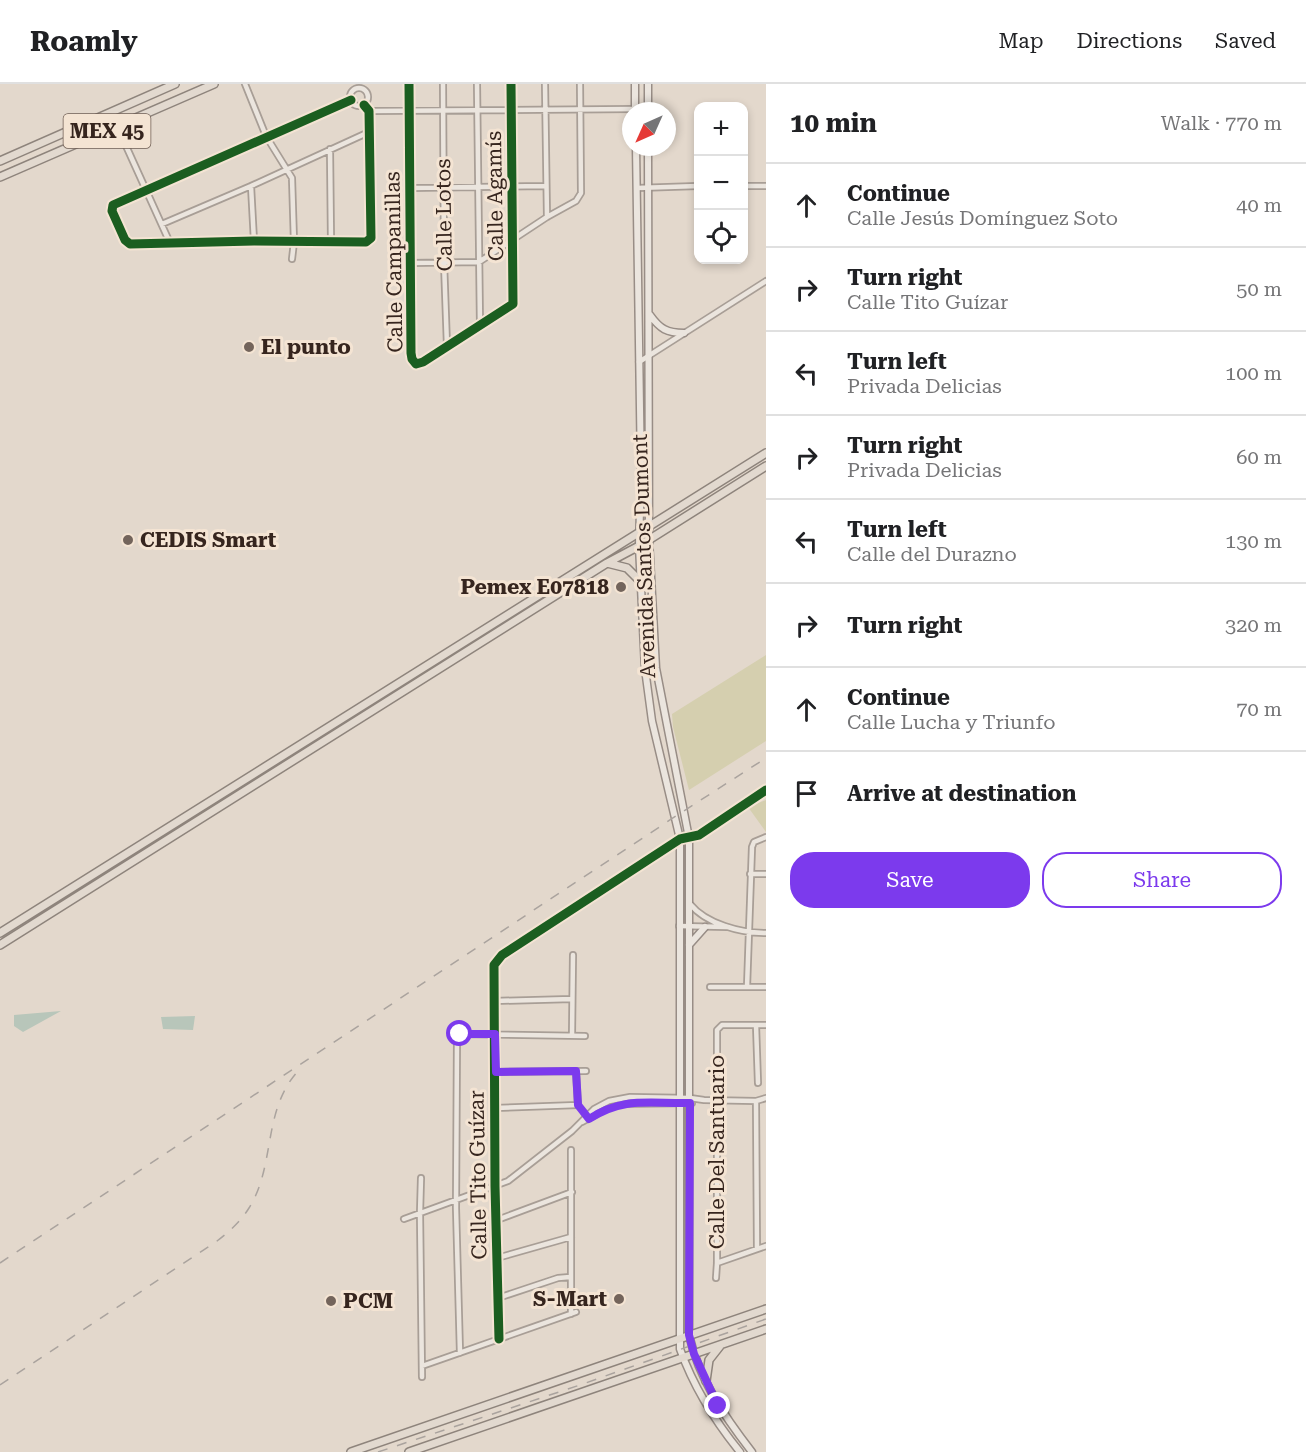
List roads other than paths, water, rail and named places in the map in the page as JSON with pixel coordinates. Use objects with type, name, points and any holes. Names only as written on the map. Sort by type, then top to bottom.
[{"type":"main road","name":"MEX 45","points":[[0,161],[175,84]]},
{"type":"main road","name":"MEX 45","points":[[0,177],[214,84]]},
{"type":"main road","points":[[635,84],[635,102]]},
{"type":"main road","points":[[648,84],[648,102]]},
{"type":"main road","name":"Avenida Santos Dumont","points":[[636,156],[641,473],[639,546],[645,669],[652,721],[680,830],[679,1338],[683,1358],[710,1413],[740,1452]]},
{"type":"main road","name":"Avenida Santos Dumont","points":[[648,156],[650,540],[656,668],[689,838],[692,1100],[689,1335],[705,1381],[723,1414],[752,1452]]},
{"type":"main road","points":[[650,315],[663,330],[670,333],[684,333]]},
{"type":"main road","points":[[0,933],[766,453]]},
{"type":"main road","points":[[0,945],[607,563],[650,540],[766,466]]},
{"type":"main road","points":[[641,473],[650,474]]},
{"type":"main road","points":[[607,563],[627,568],[640,581]]},
{"type":"main road","points":[[118,859],[124,867]]},
{"type":"main road","points":[[689,945],[705,927]]},
{"type":"main road","points":[[351,1452],[766,1309]]},
{"type":"main road","points":[[409,1452],[766,1329]]},
{"type":"main road","points":[[705,1381],[709,1360],[721,1345]]},
{"type":"street","points":[[245,84],[266,136],[292,177],[294,242],[292,259]]},
{"type":"street","name":"Calle Campanillas","points":[[409,84],[412,359],[419,363],[511,307]]},
{"type":"street","name":"Calle Lotos","points":[[443,84],[447,346]]},
{"type":"street","points":[[477,84],[480,325]]},
{"type":"street","name":"Calle Agamís","points":[[511,84],[514,239],[514,302],[511,307]]},
{"type":"street","points":[[545,84],[548,217]]},
{"type":"street","points":[[410,263],[479,262],[576,201],[581,193],[580,84]]},
{"type":"street","points":[[357,86],[368,94],[368,100],[364,105],[356,106],[351,100],[352,91],[357,86]]},
{"type":"street","points":[[351,100],[113,205],[111,208],[125,240],[130,244],[254,241],[366,242],[371,238],[369,111],[364,105]]},
{"type":"street","points":[[369,111],[622,110]]},
{"type":"street","points":[[117,126],[170,243]]},
{"type":"street","points":[[162,224],[369,132]]},
{"type":"street","points":[[330,149],[331,241]]},
{"type":"street","points":[[251,186],[254,241]]},
{"type":"street","points":[[410,188],[546,186]]},
{"type":"street","points":[[637,188],[694,186]]},
{"type":"street","points":[[748,186],[766,186]]},
{"type":"street","points":[[639,362],[766,281]]},
{"type":"street","points":[[680,839],[699,835],[766,790]]},
{"type":"street","points":[[747,987],[752,845],[766,837]]},
{"type":"street","name":"Calle Tito Guízar","points":[[499,1339],[495,1186],[494,965],[502,955],[680,839]]},
{"type":"street","points":[[750,874],[766,874]]},
{"type":"street","points":[[689,904],[700,915],[729,927],[749,933],[766,933]]},
{"type":"street","points":[[679,926],[729,927]]},
{"type":"street","points":[[572,1035],[573,955]]},
{"type":"street","points":[[710,987],[766,987]]},
{"type":"street","points":[[494,1001],[572,999]]},
{"type":"street","points":[[758,1083],[756,1025],[766,1025]]},
{"type":"street","name":"Calle Del Santuario","points":[[716,1278],[717,1032],[719,1026],[756,1025]]},
{"type":"street","points":[[460,1353],[456,1200],[456,1039],[460,1034],[585,1035]]},
{"type":"street","points":[[576,1071],[578,1105],[587,1118]]},
{"type":"street","points":[[496,1072],[586,1071]]},
{"type":"street","points":[[404,1219],[515,1177],[602,1103],[618,1098],[756,1101],[766,1098]]},
{"type":"street","points":[[756,1101],[757,1249]]},
{"type":"street","points":[[495,1108],[578,1105]]},
{"type":"street","points":[[422,1366],[574,1313],[570,1277],[571,1150]]},
{"type":"street","points":[[421,1178],[422,1377]]},
{"type":"street","points":[[497,1220],[572,1192]]},
{"type":"street","points":[[497,1258],[571,1237]]},
{"type":"street","points":[[717,1263],[766,1246]]},
{"type":"street","points":[[498,1298],[558,1278],[570,1277]]},
{"type":"railway","points":[[0,1263],[766,758]]},
{"type":"railway","points":[[0,1385],[217,1241],[239,1222],[249,1208],[263,1174],[279,1103],[298,1071]]},
{"type":"railway","points":[[378,1452],[580,1385],[766,1319]]},
{"type":"place","name":"El punto","points":[[249,347]]},
{"type":"place","name":"CEDIS Smart","points":[[128,540]]},
{"type":"place","name":"Pemex E07818","points":[[621,587]]},
{"type":"place","name":"S-Mart","points":[[619,1299]]},
{"type":"place","name":"PCM","points":[[331,1301]]}]
